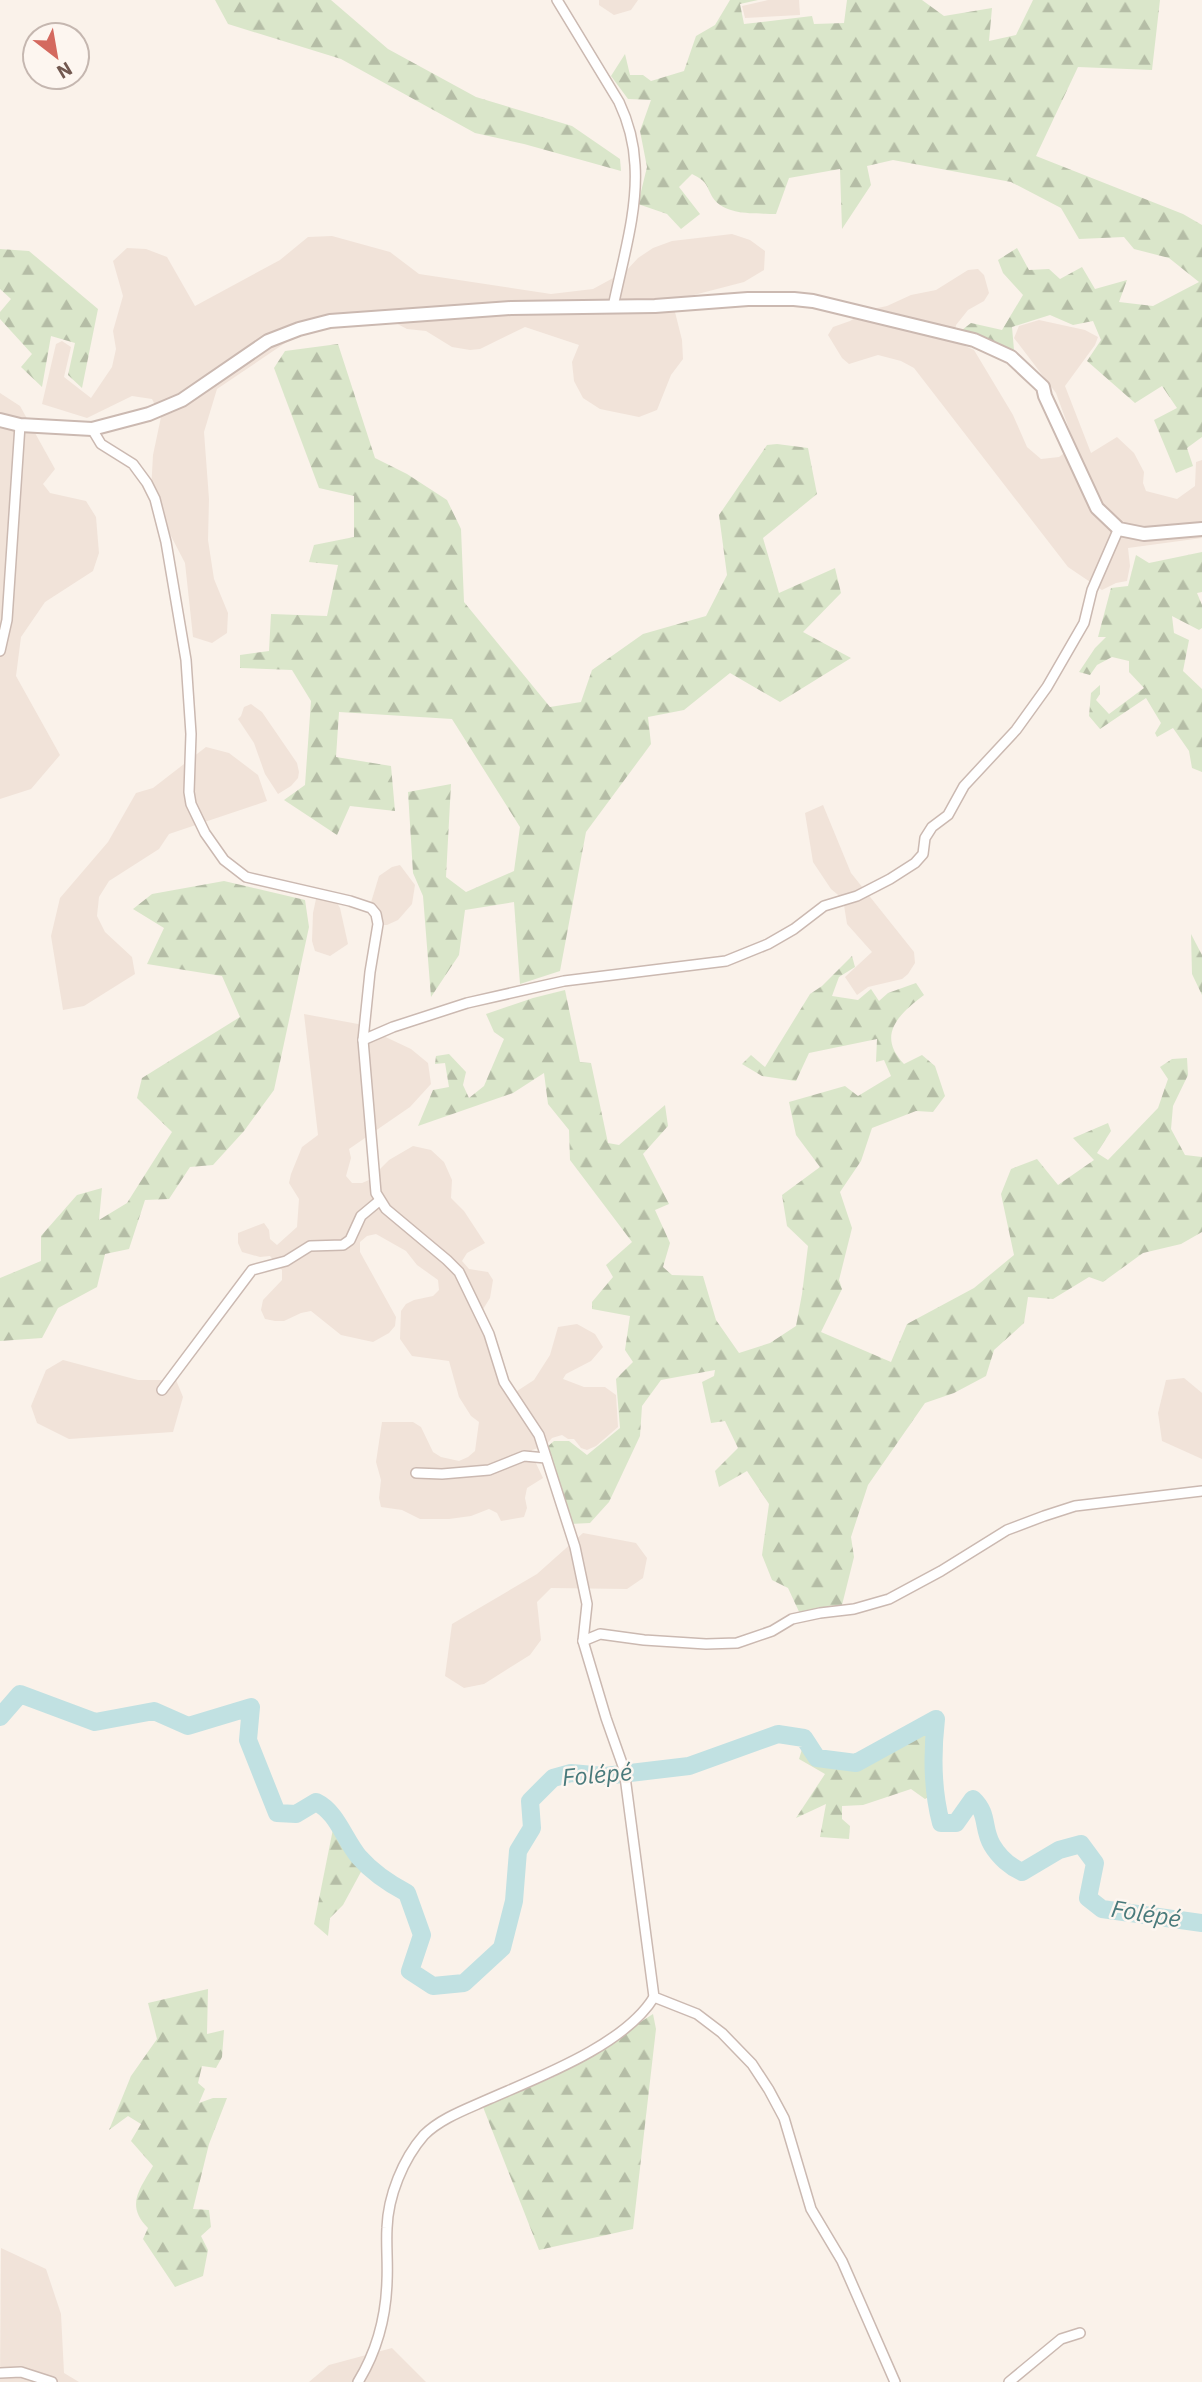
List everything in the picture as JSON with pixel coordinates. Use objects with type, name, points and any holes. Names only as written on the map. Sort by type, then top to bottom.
[{"type":"street","points":[[557,0],[619,102],[626,117],[636,166],[632,209],[613,307]]},
{"type":"street","points":[[0,421],[20,425],[92,429],[168,407],[268,341],[306,327],[363,318],[511,308],[613,307],[794,299],[814,301],[945,332],[997,349],[1011,357],[1043,387],[1097,508],[1119,528],[1144,534],[1202,529]]},
{"type":"street","points":[[0,651],[7,620],[20,425]]},
{"type":"street","points":[[92,429],[101,444],[133,464],[155,499],[166,542],[186,660],[191,734],[189,792],[191,804],[205,833],[224,860],[246,877],[350,901],[371,908],[376,914],[378,924],[363,1040],[373,1176],[379,1200],[459,1272],[489,1334],[500,1373],[538,1435],[575,1547],[587,1604],[583,1641],[626,1780],[654,1997],[631,2024],[587,2052],[551,2073],[456,2114],[423,2136],[401,2172],[391,2200],[388,2215],[387,2280],[381,2326],[373,2354],[358,2382]]},
{"type":"street","points":[[363,1040],[393,1027],[467,1003],[552,984],[726,961],[768,944],[794,929],[824,906],[857,896],[915,863],[923,854],[925,838],[932,827],[948,815],[964,786],[1016,730],[1047,687],[1084,623],[1092,590],[1119,528]]},
{"type":"street","points":[[162,1390],[252,1270],[286,1261],[310,1246],[344,1245],[350,1240],[361,1216],[379,1200]]},
{"type":"street","points":[[416,1473],[469,1473],[489,1470],[524,1456],[546,1458]]},
{"type":"street","points":[[583,1641],[600,1633],[694,1643],[737,1643],[772,1631],[792,1619],[854,1609],[889,1599],[1007,1531],[1044,1516],[1075,1506],[1202,1491]]},
{"type":"street","points":[[654,1997],[697,2014],[722,2033],[751,2064],[769,2090],[783,2118],[811,2209],[842,2262],[895,2382]]},
{"type":"street","points":[[1009,2382],[1061,2339],[1080,2333]]},
{"type":"street","points":[[0,2373],[21,2372],[52,2382]]},
{"type":"shaded area","points":[[599,0],[638,0],[631,10],[614,15],[599,5]]},
{"type":"shaded area","points":[[768,0],[799,0],[800,15],[745,18],[742,6]]},
{"type":"shaded area","points":[[732,234],[750,240],[765,251],[764,270],[744,282],[690,296],[673,304],[682,340],[683,359],[671,375],[657,410],[639,417],[600,409],[583,398],[574,381],[572,362],[579,345],[525,327],[480,349],[470,350],[452,347],[426,331],[407,329],[373,311],[328,314],[302,335],[291,339],[217,389],[204,432],[209,499],[208,540],[214,579],[228,613],[227,633],[212,643],[193,637],[185,563],[157,509],[151,491],[153,455],[161,417],[152,399],[132,396],[87,418],[42,404],[56,344],[62,341],[71,347],[64,377],[91,398],[112,367],[116,349],[113,331],[123,296],[113,261],[127,248],[146,249],[167,257],[195,306],[280,260],[308,237],[332,236],[390,252],[419,274],[551,294],[593,289],[626,271],[638,258],[653,248],[672,241]]},
{"type":"shaded area","points":[[978,269],[984,275],[989,293],[984,301],[968,310],[956,325],[954,341],[974,350],[1013,415],[1027,447],[1041,459],[1059,457],[1075,445],[1056,393],[1014,338],[1019,326],[1039,320],[1085,330],[1098,337],[1065,386],[1091,453],[1117,437],[1134,453],[1144,472],[1143,483],[1146,491],[1177,499],[1195,486],[1196,462],[1202,460],[1202,538],[1128,548],[1130,566],[1127,581],[1102,590],[1068,567],[914,368],[901,361],[878,355],[849,364],[842,358],[828,335],[833,327],[868,310],[887,306],[911,295],[936,290],[968,270]]},
{"type":"shaded area","points":[[0,393],[20,406],[55,469],[43,484],[50,493],[86,501],[96,517],[99,553],[93,571],[45,602],[21,637],[16,676],[60,755],[31,789],[0,799]]},
{"type":"shaded area","points":[[251,704],[262,712],[297,763],[298,778],[278,794],[265,774],[254,743],[238,719],[244,707]]},
{"type":"shaded area","points":[[206,747],[229,753],[258,775],[267,801],[169,834],[159,849],[109,881],[99,897],[97,916],[105,932],[132,957],[135,974],[84,1006],[63,1010],[51,936],[60,898],[108,842],[136,793],[153,788]]},
{"type":"shaded area","points":[[823,805],[851,873],[914,952],[915,963],[902,979],[868,987],[857,995],[845,977],[872,952],[847,924],[843,899],[831,889],[813,862],[805,813]]},
{"type":"shaded area","points":[[400,865],[415,885],[412,904],[398,920],[387,925],[375,925],[369,909],[379,876]]},
{"type":"shaded area","points":[[321,897],[335,900],[340,908],[348,944],[330,956],[315,951],[312,941],[313,913],[316,899]]},
{"type":"shaded area","points":[[304,1014],[358,1024],[411,1049],[428,1063],[431,1084],[410,1107],[349,1149],[351,1158],[346,1176],[352,1183],[369,1180],[389,1160],[413,1146],[431,1150],[444,1162],[452,1180],[451,1198],[464,1211],[485,1243],[467,1253],[462,1261],[469,1269],[488,1272],[493,1280],[490,1298],[480,1314],[501,1371],[503,1390],[511,1395],[534,1380],[550,1355],[558,1327],[577,1324],[595,1334],[603,1347],[591,1361],[566,1374],[563,1379],[584,1387],[605,1387],[616,1395],[618,1427],[596,1446],[587,1450],[581,1448],[574,1439],[562,1435],[552,1438],[545,1446],[532,1450],[543,1478],[527,1488],[524,1517],[501,1521],[497,1513],[489,1509],[471,1516],[420,1519],[402,1510],[381,1507],[381,1480],[376,1462],[382,1422],[413,1422],[421,1427],[433,1452],[441,1457],[459,1461],[475,1451],[479,1422],[471,1416],[459,1397],[449,1361],[412,1356],[400,1339],[401,1311],[406,1304],[433,1296],[439,1290],[438,1280],[417,1265],[406,1251],[376,1234],[367,1236],[360,1242],[360,1252],[396,1317],[395,1326],[389,1333],[373,1342],[341,1335],[311,1311],[284,1321],[275,1321],[265,1319],[261,1310],[263,1300],[282,1280],[282,1270],[270,1256],[260,1257],[242,1252],[238,1233],[264,1223],[269,1230],[270,1239],[277,1245],[297,1227],[299,1199],[289,1183],[291,1174],[302,1147],[318,1135]]},
{"type":"shaded area","points":[[63,1360],[138,1380],[176,1380],[183,1397],[173,1432],[69,1439],[37,1423],[31,1406],[46,1370]]},
{"type":"shaded area","points":[[1184,1378],[1202,1393],[1202,1459],[1162,1441],[1158,1413],[1166,1380]]},
{"type":"shaded area","points":[[583,1533],[636,1543],[647,1558],[643,1578],[627,1589],[551,1588],[537,1602],[541,1640],[530,1655],[484,1684],[464,1688],[445,1676],[452,1624],[537,1574]]},
{"type":"shaded area","points":[[1,2248],[46,2269],[61,2314],[64,2373],[79,2382],[0,2382]]},
{"type":"shaded area","points":[[392,2348],[426,2382],[309,2382],[329,2365]]},
{"type":"green space","points":[[215,0],[331,0],[388,49],[476,97],[572,126],[620,159],[621,171],[475,133],[341,59],[228,24]]},
{"type":"green space","points":[[730,0],[758,0],[740,4],[744,24],[812,16],[814,24],[844,23],[847,0],[922,0],[944,16],[992,8],[989,41],[1016,35],[1033,0],[1160,0],[1152,70],[1078,67],[1036,156],[1183,214],[1202,225],[1202,437],[1187,448],[1193,466],[1176,473],[1154,420],[1177,408],[1162,386],[1135,403],[1087,361],[1101,340],[1093,321],[1073,325],[1050,315],[1012,327],[1014,350],[962,330],[971,323],[1002,330],[1023,295],[1003,273],[998,260],[1017,248],[1029,270],[1049,269],[1060,279],[1082,267],[1095,289],[1127,280],[1119,302],[1153,306],[1199,282],[1169,258],[1134,249],[1124,237],[1079,239],[1061,208],[1011,182],[893,160],[867,166],[871,185],[842,229],[840,169],[789,178],[776,214],[725,208],[713,198],[704,181],[692,174],[679,187],[700,214],[681,229],[667,214],[638,204],[647,167],[640,131],[651,100],[628,99],[611,76],[625,54],[630,75],[643,75],[651,81],[684,71],[696,36],[715,25]]},
{"type":"green space","points":[[0,249],[29,251],[98,309],[82,388],[68,375],[75,343],[51,336],[42,387],[21,367],[32,354],[0,319],[0,312],[11,299],[0,289]]},
{"type":"green space","points":[[338,344],[375,458],[407,474],[447,500],[461,529],[464,602],[550,707],[581,702],[592,670],[643,634],[706,616],[727,575],[719,515],[767,445],[808,448],[817,494],[763,538],[779,593],[835,568],[841,593],[803,632],[851,658],[780,702],[730,673],[684,710],[648,717],[651,744],[586,832],[560,971],[520,984],[514,902],[465,910],[459,955],[431,997],[423,896],[413,873],[408,792],[451,784],[446,877],[466,892],[514,871],[520,827],[452,719],[339,712],[336,757],[391,766],[395,811],[350,806],[337,835],[284,800],[305,785],[311,701],[292,670],[240,668],[240,655],[269,651],[271,614],[327,616],[338,565],[309,562],[314,545],[354,537],[354,496],[319,488],[274,368],[285,351]]},
{"type":"green space","points":[[1202,552],[1202,592],[1197,593],[1202,605],[1202,628],[1199,630],[1172,616],[1174,633],[1189,640],[1183,671],[1202,689],[1202,772],[1192,768],[1189,751],[1173,728],[1157,737],[1155,733],[1161,723],[1146,698],[1100,729],[1089,716],[1091,693],[1100,685],[1100,694],[1096,700],[1109,714],[1144,688],[1129,672],[1129,661],[1112,657],[1097,665],[1090,675],[1079,672],[1106,637],[1098,637],[1111,588],[1128,586],[1136,555],[1149,563]]},
{"type":"green space","points":[[224,881],[305,900],[309,927],[274,1090],[244,1131],[213,1165],[190,1167],[169,1199],[145,1200],[129,1249],[105,1254],[97,1287],[58,1308],[42,1338],[0,1341],[0,1278],[41,1261],[41,1236],[77,1195],[102,1188],[99,1220],[127,1203],[172,1132],[137,1098],[142,1078],[240,1017],[222,976],[147,964],[164,928],[133,909],[152,894]]},
{"type":"green space","points":[[1191,934],[1202,955],[1202,995],[1192,974]]},
{"type":"green space","points":[[852,956],[855,967],[839,977],[832,996],[858,1000],[871,989],[879,1001],[888,993],[916,983],[924,995],[899,1018],[891,1034],[892,1044],[904,1064],[922,1055],[935,1066],[945,1096],[933,1112],[916,1111],[872,1128],[861,1161],[840,1192],[852,1228],[839,1280],[842,1289],[821,1332],[891,1362],[907,1324],[974,1288],[1014,1255],[1001,1194],[1011,1169],[1037,1159],[1058,1185],[1094,1160],[1073,1138],[1108,1123],[1111,1131],[1097,1153],[1108,1160],[1158,1108],[1168,1079],[1160,1067],[1172,1059],[1187,1058],[1188,1075],[1173,1106],[1171,1129],[1185,1155],[1202,1157],[1202,1232],[1181,1244],[1143,1253],[1103,1282],[1089,1277],[1053,1299],[1028,1297],[1024,1323],[994,1350],[986,1376],[954,1393],[925,1403],[868,1485],[851,1537],[854,1557],[841,1609],[801,1616],[788,1588],[772,1580],[762,1555],[769,1504],[747,1471],[719,1487],[715,1471],[738,1448],[725,1421],[711,1423],[702,1382],[714,1376],[715,1370],[661,1380],[642,1406],[640,1436],[609,1502],[590,1523],[570,1524],[562,1496],[538,1455],[554,1441],[569,1441],[587,1455],[620,1428],[616,1379],[633,1362],[625,1350],[630,1316],[592,1309],[592,1302],[613,1277],[606,1265],[632,1242],[570,1160],[569,1130],[548,1104],[544,1073],[513,1093],[418,1126],[433,1090],[449,1087],[445,1063],[435,1064],[436,1056],[449,1054],[466,1072],[463,1085],[469,1098],[484,1086],[504,1039],[494,1032],[486,1014],[565,990],[580,1062],[591,1063],[608,1143],[619,1145],[665,1105],[668,1126],[643,1154],[669,1204],[655,1210],[670,1243],[663,1267],[672,1275],[703,1276],[716,1320],[739,1353],[770,1343],[796,1326],[808,1246],[787,1226],[782,1195],[820,1167],[796,1135],[789,1102],[845,1086],[858,1096],[891,1076],[884,1060],[876,1062],[877,1039],[809,1053],[796,1081],[762,1076],[742,1064],[751,1055],[765,1067],[810,994],[822,986]]},
{"type":"green space","points":[[921,1723],[929,1726],[934,1737],[931,1764],[936,1793],[925,1799],[911,1789],[863,1805],[842,1806],[842,1819],[850,1826],[849,1839],[820,1837],[826,1804],[796,1818],[825,1774],[799,1759],[803,1746],[829,1764],[855,1770],[907,1741]]},
{"type":"green space","points":[[333,1829],[345,1851],[362,1870],[343,1905],[330,1918],[328,1936],[314,1924]]},
{"type":"green space","points":[[208,1989],[207,2034],[224,2030],[222,2057],[216,2068],[202,2066],[198,2083],[205,2089],[199,2103],[213,2098],[227,2098],[209,2144],[193,2209],[209,2210],[211,2227],[201,2236],[208,2250],[203,2276],[175,2287],[143,2239],[148,2228],[137,2212],[137,2197],[153,2166],[131,2141],[141,2124],[128,2116],[109,2130],[131,2076],[157,2039],[148,2003]]},
{"type":"green space","points":[[653,2014],[656,2029],[633,2229],[539,2250],[483,2107],[554,2077]]},
{"type":"waterway","name":"Folépé","points":[[0,1717],[20,1694],[95,1722],[154,1711],[188,1726],[251,1707],[248,1740],[277,1813],[296,1814],[316,1802],[323,1806],[335,1819],[364,1863],[407,1893],[422,1935],[410,1971],[433,1986],[464,1983],[502,1948],[514,1901],[518,1851],[532,1828],[530,1801],[553,1778],[571,1773],[605,1776],[689,1766],[778,1734],[804,1738],[817,1758],[856,1763],[936,1719],[934,1771],[941,1823],[956,1823],[973,1799],[981,1810],[992,1845],[1018,1870],[1022,1872],[1059,1850],[1081,1844],[1095,1863],[1088,1898],[1102,1909],[1202,1923]]}]
